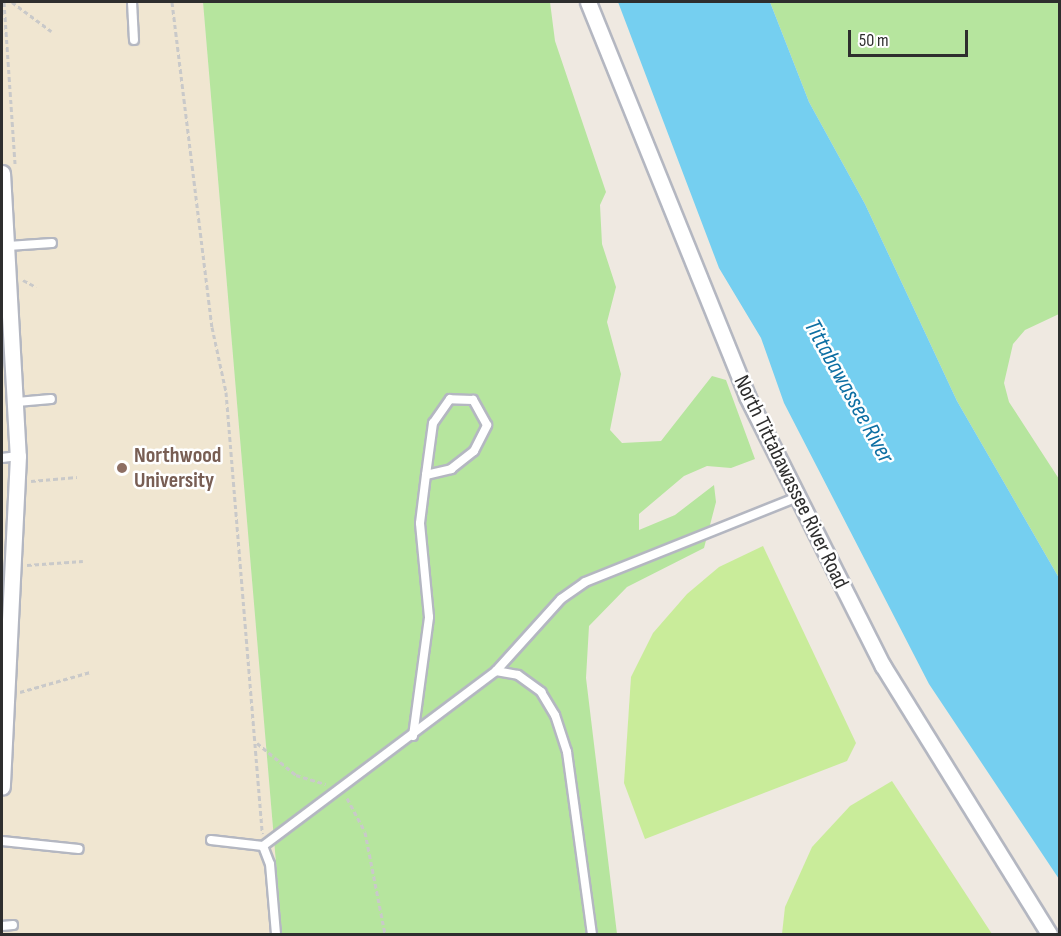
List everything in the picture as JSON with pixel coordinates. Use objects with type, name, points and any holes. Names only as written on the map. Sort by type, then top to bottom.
[{"type":"street","name":"North Tittabawassee River Road","points":[[588,2],[713,317],[800,496],[884,666],[1048,934]]},
{"type":"street","points":[[2,787],[17,567],[18,475],[17,402],[6,236],[8,171]]},
{"type":"lane","points":[[132,2],[134,40]]},
{"type":"lane","points":[[6,236],[52,243]]},
{"type":"lane","points":[[17,402],[51,399]]},
{"type":"lane","points":[[413,736],[429,617],[420,523],[426,475],[433,423],[450,399],[473,400],[487,425],[474,451],[451,469],[426,475]]},
{"type":"lane","points":[[2,458],[18,456]]},
{"type":"lane","points":[[212,840],[263,846],[413,736],[496,671],[561,599],[585,582],[800,496]]},
{"type":"lane","points":[[496,671],[518,675],[541,692],[555,715],[567,752],[592,934]]},
{"type":"lane","points":[[2,841],[79,849]]},
{"type":"lane","points":[[263,846],[270,864],[276,934]]},
{"type":"lane","points":[[2,927],[13,925]]},
{"type":"path","points":[[4,2],[8,171]]},
{"type":"path","points":[[12,2],[51,31]]},
{"type":"path","points":[[172,2],[212,327],[226,392],[257,743],[263,846]]},
{"type":"path","points":[[18,475],[30,481],[77,477]]},
{"type":"path","points":[[17,567],[83,561]]},
{"type":"path","points":[[10,694],[90,672]]},
{"type":"path","points":[[257,743],[296,776],[342,789],[365,832],[385,934]]},
{"type":"shaded area","name":"Northwood University","points":[[2,2],[203,2],[282,934],[2,934]]},
{"type":"green space","points":[[203,2],[550,2],[555,41],[606,192],[600,205],[602,244],[616,287],[607,322],[621,374],[610,430],[622,443],[661,441],[712,376],[726,380],[755,459],[731,468],[707,466],[684,476],[639,514],[639,530],[675,515],[714,485],[716,502],[704,548],[627,587],[589,626],[586,678],[617,934],[282,934]]},
{"type":"green space","points":[[770,2],[1059,2],[1059,314],[1025,330],[1013,344],[1004,383],[1009,402],[1059,479],[1059,578],[957,401],[865,204],[809,102]]},
{"type":"green space","points":[[763,546],[856,743],[847,761],[645,839],[624,783],[631,677],[653,633],[687,594],[719,567]]},
{"type":"green space","points":[[892,781],[992,934],[782,934],[785,907],[812,847],[850,806]]},
{"type":"water","name":"Tittabawassee River","points":[[618,2],[770,2],[809,102],[865,204],[957,401],[1059,578],[1059,879],[929,684],[784,403],[761,338],[719,268]]},
{"type":"place","name":"Northwood University","points":[[122,468]]}]
